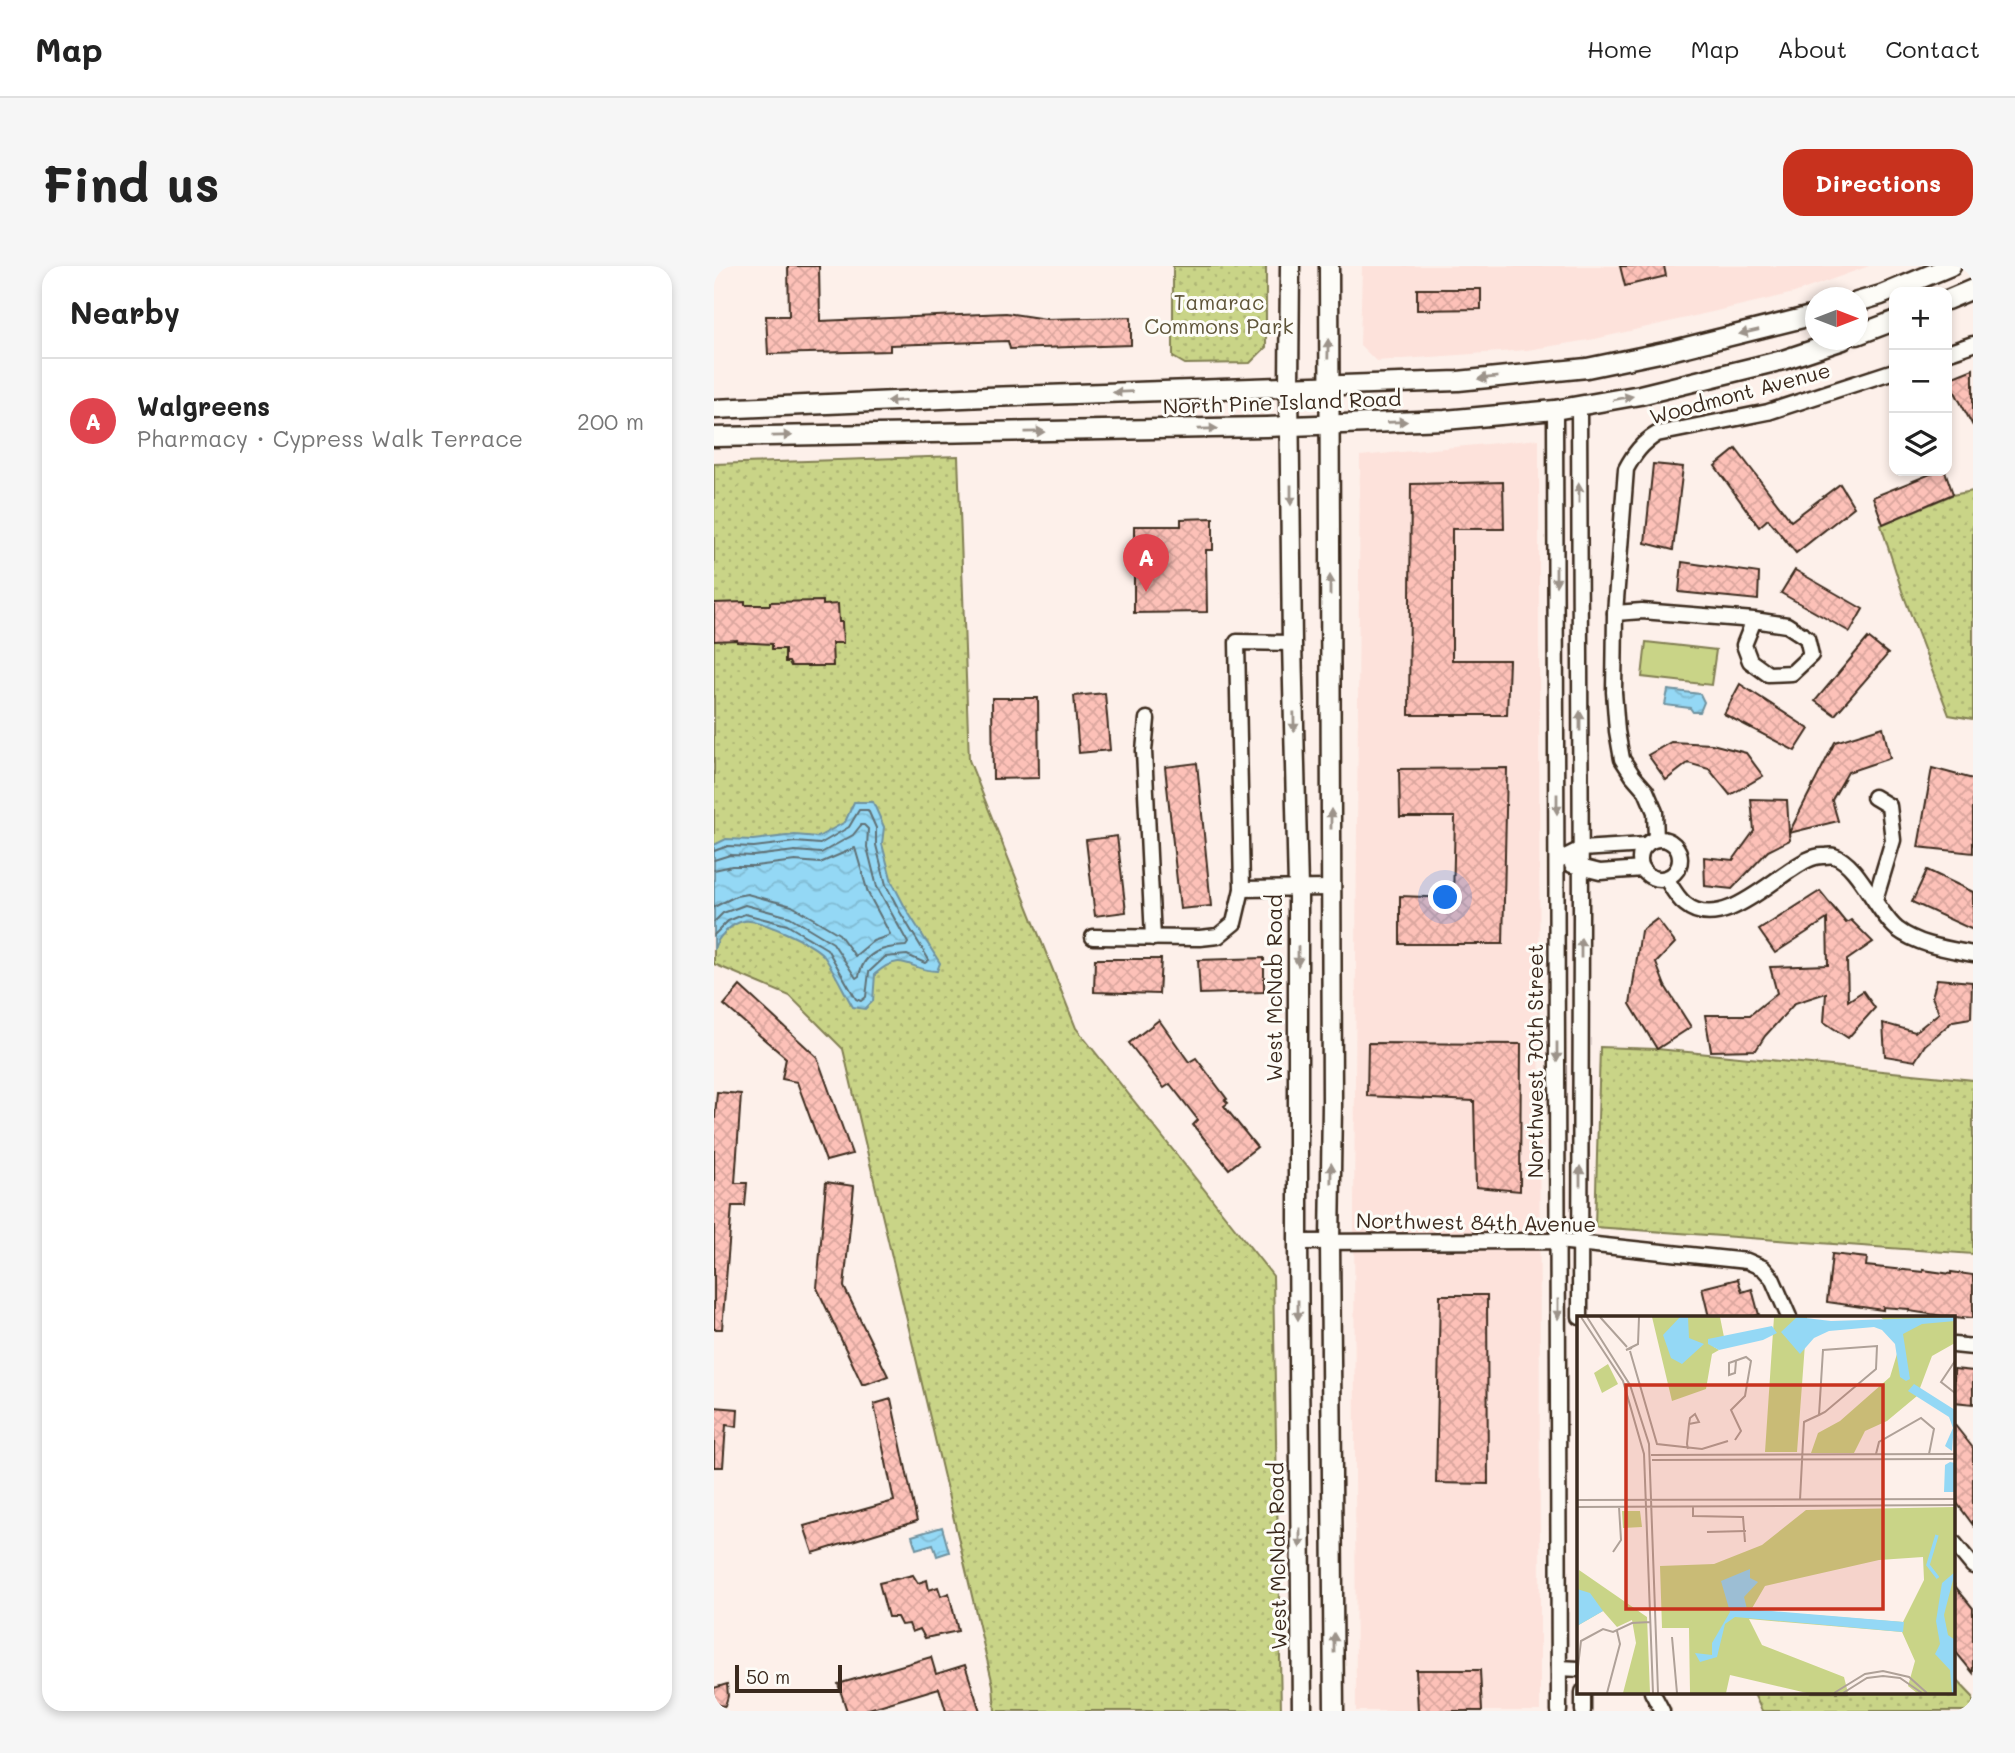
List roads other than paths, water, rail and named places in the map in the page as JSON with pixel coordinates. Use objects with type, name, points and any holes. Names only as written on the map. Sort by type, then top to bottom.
[{"type":"main road","name":"West McNab Road","points":[[1290,266],[1292,643],[1298,888],[1302,1711]]},
{"type":"main road","points":[[1329,266],[1332,888],[1330,1242],[1334,1711]]},
{"type":"main road","points":[[1868,299],[1951,266]]},
{"type":"main road","points":[[1952,298],[1973,289]]},
{"type":"main road","name":"North Pine Island Road","points":[[714,409],[972,397],[1458,381],[1587,368],[1805,318]]},
{"type":"main road","points":[[1868,331],[1889,323]]},
{"type":"main road","name":"North Pine Island Road","points":[[714,437],[1290,427],[1445,420],[1555,410],[1640,395],[1718,377],[1813,350]]},
{"type":"street","points":[[1952,351],[1973,344]]},
{"type":"street","name":"Woodmont Avenue","points":[[1651,842],[1655,812],[1646,791],[1622,760],[1614,692],[1615,613],[1626,469],[1644,442],[1657,434],[1768,412],[1889,373]]},
{"type":"street","name":"Northwest 70th Street","points":[[1579,406],[1580,1316]]},
{"type":"street","name":"Northwest 70th Street","points":[[1555,410],[1559,1711]]},
{"type":"street","points":[[1555,528],[1579,527]]},
{"type":"street","points":[[1615,613],[1642,611],[1754,620],[1787,625],[1807,638],[1811,655],[1792,673],[1768,674],[1750,661],[1744,645],[1754,620]]},
{"type":"street","points":[[1556,621],[1580,621]]},
{"type":"street","points":[[1093,937],[1218,936],[1234,923],[1242,889],[1237,642],[1292,643]]},
{"type":"street","points":[[1147,719],[1144,751],[1153,938]]},
{"type":"street","points":[[1874,797],[1889,806],[1893,840],[1875,901]]},
{"type":"street","points":[[1557,861],[1581,849],[1663,839],[1674,844],[1680,856],[1677,870],[1666,878],[1653,878],[1643,869],[1640,857],[1651,842]]},
{"type":"street","points":[[1666,878],[1684,904],[1697,912],[1715,913],[1729,910],[1799,864],[1816,856],[1834,856],[1848,865],[1894,927],[1909,937],[1973,954]]},
{"type":"street","points":[[1557,861],[1600,872],[1643,869]]},
{"type":"street","points":[[1242,889],[1332,888]]},
{"type":"street","points":[[1557,1009],[1581,1009]]},
{"type":"street","name":"Northwest 84th Avenue","points":[[1298,1242],[1558,1241],[1747,1261],[1763,1268],[1772,1278],[1789,1316]]},
{"type":"street","points":[[1955,1345],[1973,1347]]},
{"type":"street","points":[[1955,1544],[1972,1564]]},
{"type":"street","points":[[1559,1668],[1577,1669]]},
{"type":"street","points":[[1654,1694],[1662,1711]]},
{"type":"water","points":[[1668,690],[1700,694],[1704,702],[1700,712],[1665,705]]},
{"type":"water","points":[[854,802],[873,802],[884,827],[882,844],[892,882],[940,963],[937,971],[900,962],[885,967],[875,974],[873,1001],[865,1009],[853,1007],[823,955],[809,945],[773,928],[751,921],[739,922],[721,936],[714,950],[714,845],[726,839],[753,840],[795,835],[818,837],[845,822]]},
{"type":"water","points":[[942,1527],[949,1552],[937,1556],[933,1544],[916,1549],[912,1536]]},
{"type":"place","name":"Walgreens","points":[[1146,592]]},
{"type":"park label","name":"Tamarac Commons Park","points":[[1219,315]]}]
